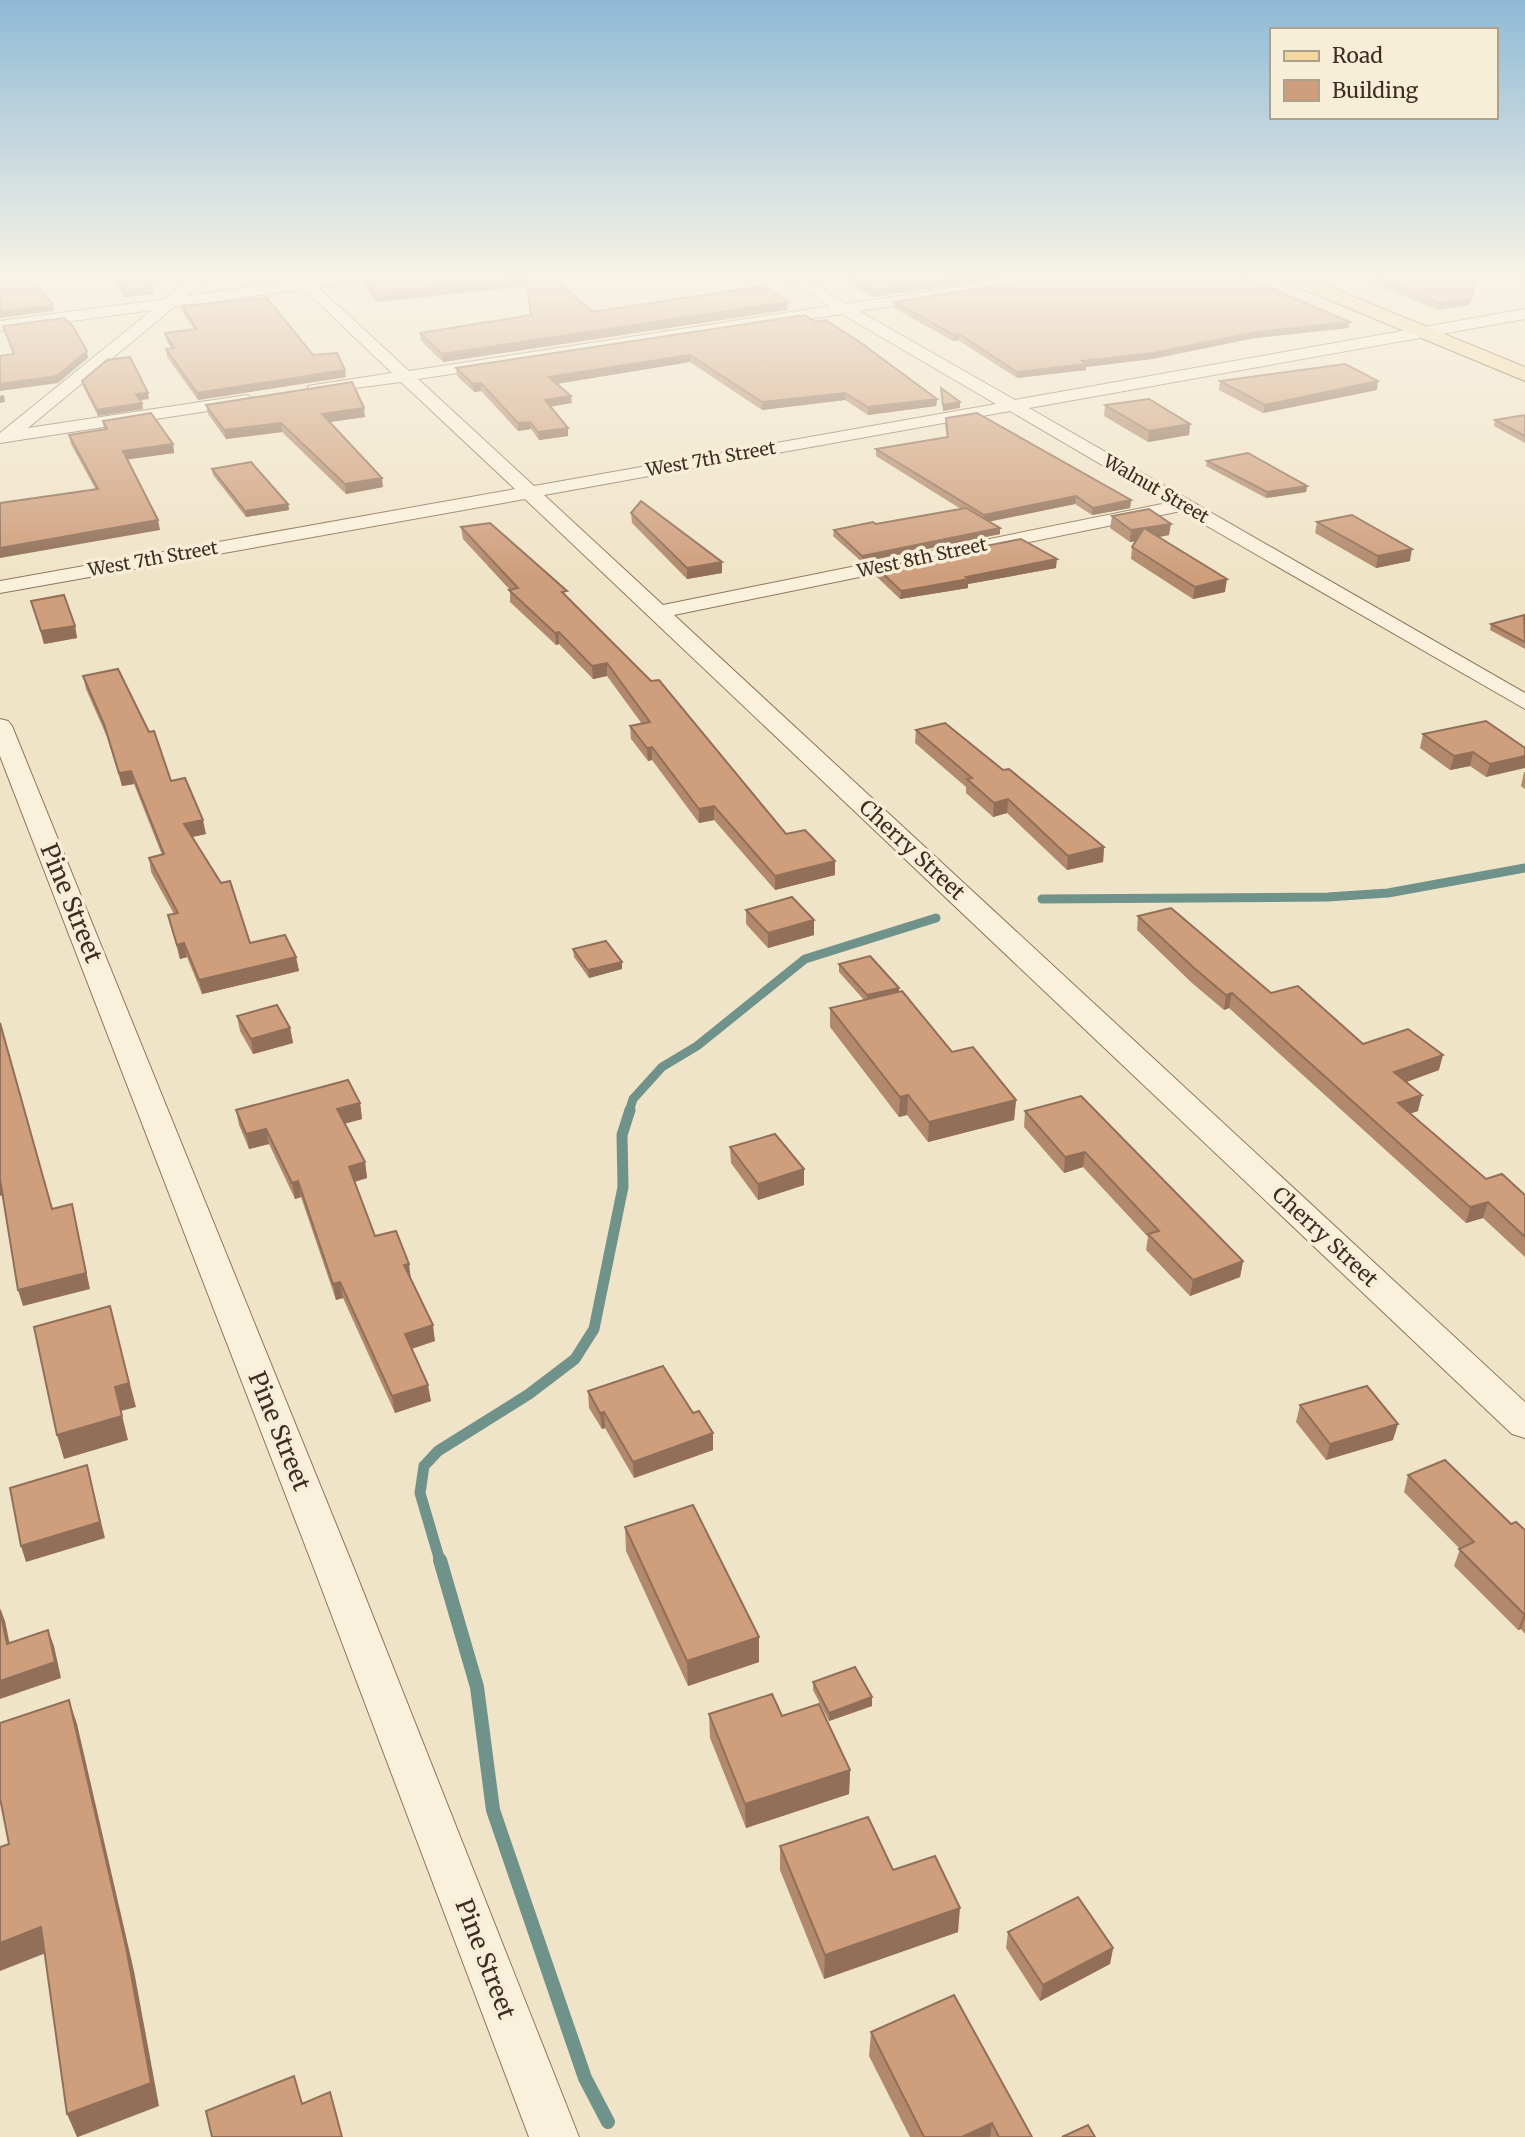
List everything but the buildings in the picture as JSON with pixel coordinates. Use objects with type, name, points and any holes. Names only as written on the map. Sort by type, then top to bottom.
[{"type":"street","points":[[2,439],[79,376]]},
{"type":"street","points":[[304,391],[402,376]]},
{"type":"street","name":"Cherry Street","points":[[408,376],[1525,1424]]},
{"type":"street","name":"Walnut Street","points":[[961,376],[1525,702]]},
{"type":"street","name":"West 7th Street","points":[[0,587],[1172,376]]},
{"type":"street","points":[[2,439],[262,398]]},
{"type":"street","name":"West 8th Street","points":[[660,612],[1184,505]]},
{"type":"street","name":"Pine Street","points":[[0,726],[335,1571],[554,2137]]},
{"type":"waterway","points":[[1042,899],[1328,897],[1388,893],[1525,868]]},
{"type":"waterway","points":[[629,1112],[633,1099],[662,1067],[697,1046],[805,959],[936,918]]},
{"type":"waterway","points":[[440,1561],[420,1493],[424,1466],[438,1451],[529,1394],[575,1359],[594,1329],[623,1187],[622,1135],[630,1110]]},
{"type":"waterway","points":[[440,1560],[477,1687],[493,1810],[585,2078],[608,2122]]}]
